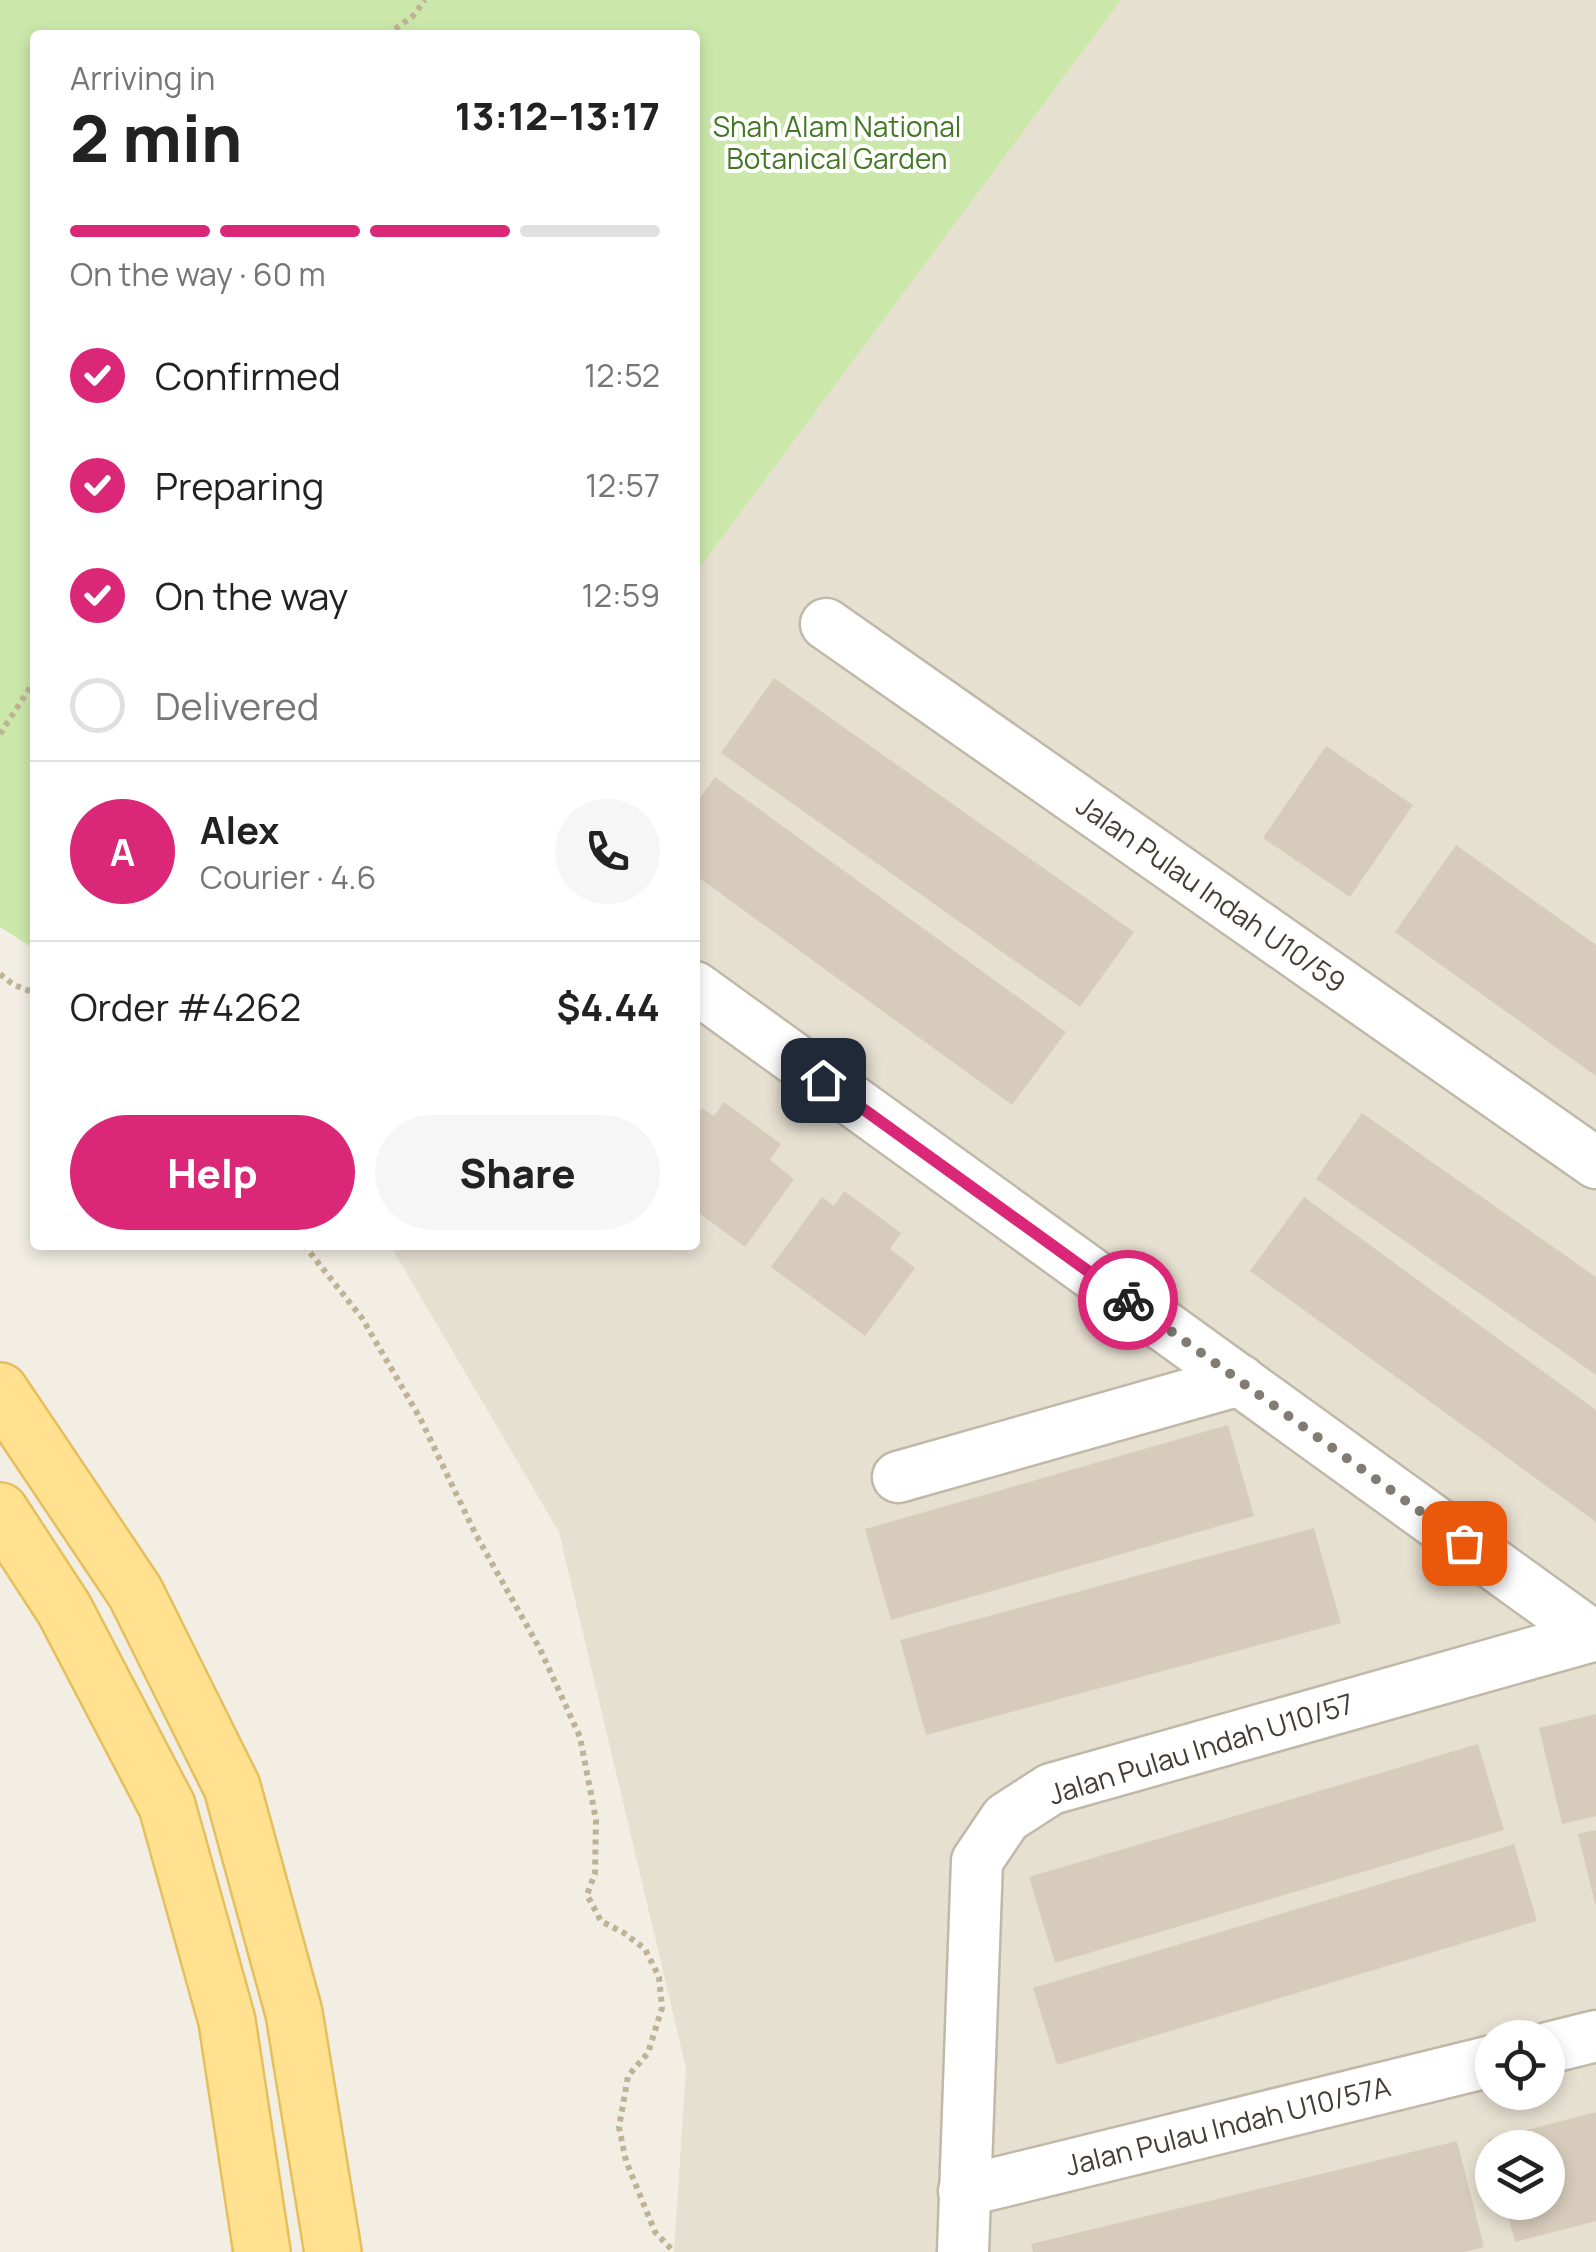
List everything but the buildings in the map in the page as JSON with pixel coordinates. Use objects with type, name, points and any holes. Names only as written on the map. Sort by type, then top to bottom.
[{"type":"main road","points":[[0,1391],[135,1592],[232,1787],[294,2013],[332,2252]]},
{"type":"main road","points":[[0,1511],[64,1609],[167,1806],[227,2021],[262,2252]]},
{"type":"street","name":"Jalan Pulau Indah U10/59","points":[[826,624],[1596,1163]]},
{"type":"street","points":[[700,991],[1595,1635]]},
{"type":"street","points":[[898,1477],[1240,1380]]},
{"type":"street","name":"Jalan Pulau Indah U10/57","points":[[963,2252],[978,1861],[1006,1818],[1051,1789],[1595,1635]]},
{"type":"street","points":[[1565,2044],[1596,2036]]},
{"type":"street","name":"Jalan Pulau Indah U10/57A","points":[[964,2190],[1475,2065]]},
{"type":"path","points":[[394,30],[413,16],[425,0]]},
{"type":"path","points":[[0,734],[30,688]]},
{"type":"path","points":[[0,974],[30,991]]},
{"type":"path","points":[[308,1250],[362,1318],[420,1418],[476,1533],[540,1649],[580,1737],[596,1820],[595,1873],[588,1895],[601,1921],[624,1932],[645,1949],[660,1977],[662,2008],[648,2054],[628,2076],[619,2128],[626,2161],[656,2232],[674,2252]]},
{"type":"shaded area","points":[[1121,0],[1596,0],[1596,2252],[674,2252],[686,2068],[559,1532],[393,1250],[700,1250],[700,567]]},
{"type":"green space","name":"Shah Alam National Botanical Garden","points":[[0,0],[1121,0],[700,567],[700,30],[30,30],[30,946],[0,927]]},
{"type":"way so far","points":[[1128,1300],[1464,1543]]},
{"type":"route","points":[[823,1080],[1128,1300]]}]
